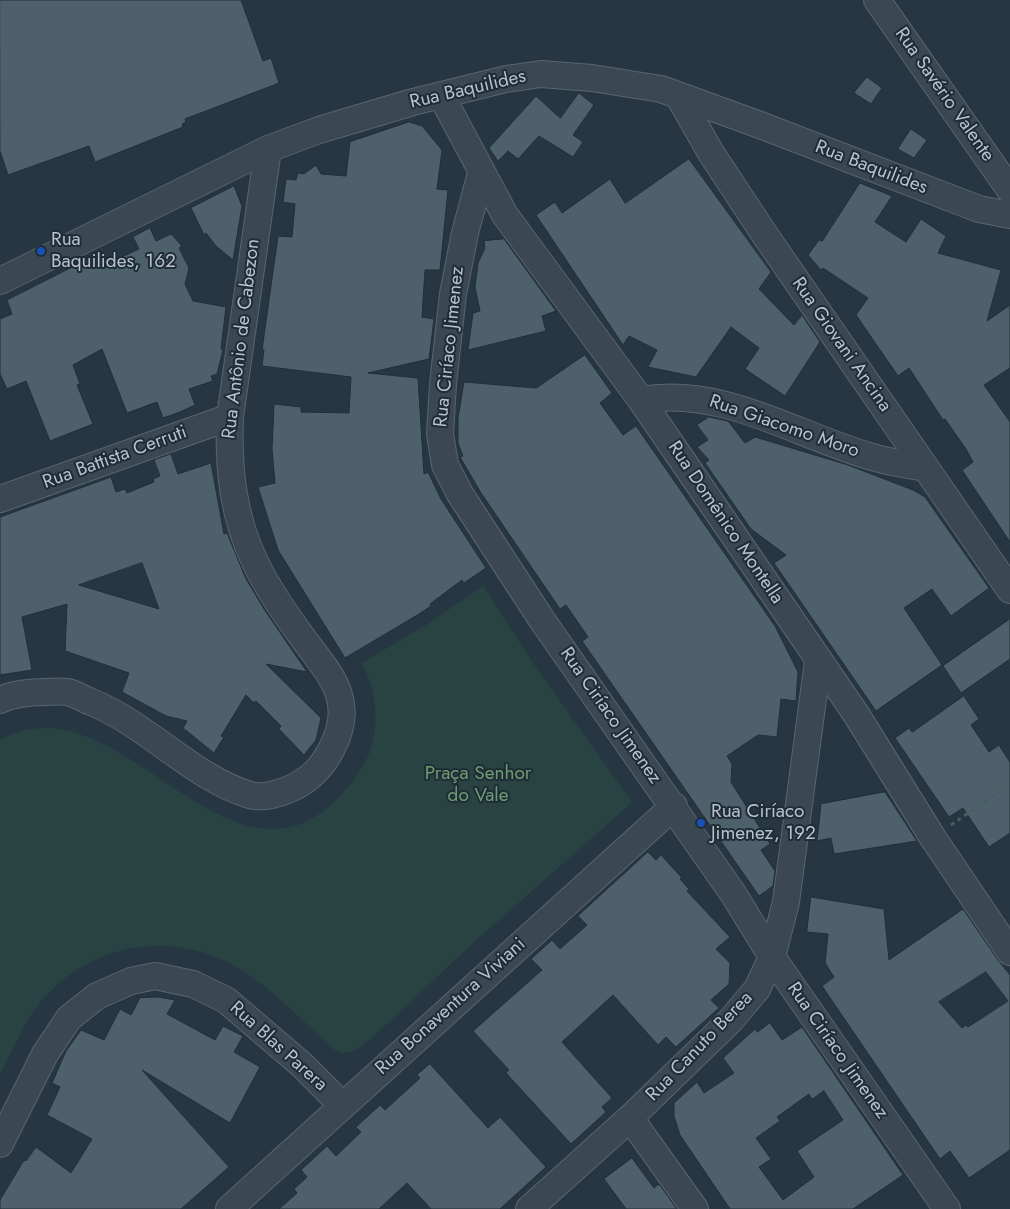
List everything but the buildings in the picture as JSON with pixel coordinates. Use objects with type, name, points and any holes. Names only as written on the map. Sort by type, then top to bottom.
[{"type":"street","name":"Rua Savério Valente","points":[[877,0],[1010,190]]},
{"type":"street","name":"Rua Baquilides","points":[[0,280],[268,149],[359,118],[441,95],[506,79],[541,74],[628,82],[678,95],[979,210],[1010,215]]},
{"type":"street","name":"Rua Domênico Montella","points":[[441,95],[505,215],[641,400],[856,714],[933,838],[1010,952]]},
{"type":"street","name":"Rua Giovani Ancina","points":[[678,95],[739,197],[1010,590]]},
{"type":"street","name":"Rua Antônio de Cabezon","points":[[0,700],[31,692],[67,692],[103,706],[224,784],[252,796],[273,795],[292,788],[311,777],[324,763],[340,727],[342,709],[340,695],[326,668],[277,602],[255,563],[241,526],[232,493],[228,454],[230,417],[268,149]]},
{"type":"street","name":"Rua Ciríaco Jimenez","points":[[481,173],[464,233],[453,294],[443,384],[440,434],[445,465],[460,494],[542,620],[674,806],[734,894],[772,957],[947,1209]]},
{"type":"street","name":"Rua Giacomo Moro","points":[[641,400],[680,396],[726,404],[869,456],[926,468]]},
{"type":"street","name":"Rua Battista Cerruti","points":[[0,499],[230,417]]},
{"type":"street","name":"Rua Canuto Berea","points":[[529,1209],[630,1118],[730,1021],[757,989],[772,957],[786,902],[818,661]]},
{"type":"street","name":"Rua Bonaventura Viviani","points":[[229,1209],[674,806]]},
{"type":"street","name":"Rua Blas Parera","points":[[0,1144],[45,1054],[69,1018],[98,996],[131,981],[156,976],[193,984],[226,1000],[287,1052],[342,1105]]},
{"type":"street","points":[[630,1118],[695,1209]]},
{"type":"path","points":[[933,838],[1010,784]]},
{"type":"green space","name":"Praça Senhor do Vale","points":[[483,586],[533,663],[632,802],[472,944],[374,1036],[354,1051],[343,1053],[335,1050],[268,989],[223,960],[198,951],[173,946],[148,946],[123,950],[100,958],[77,970],[57,985],[33,1012],[0,1074],[0,740],[47,728],[93,739],[138,764],[183,794],[227,818],[272,829],[316,816],[360,771],[372,745],[376,717],[375,703],[368,676],[362,663],[426,625]]},
{"type":"place","name":"Rua Baquilides, 162","points":[[41,251]]},
{"type":"place","name":"Rua Ciríaco Jimenez, 192","points":[[701,823]]}]
